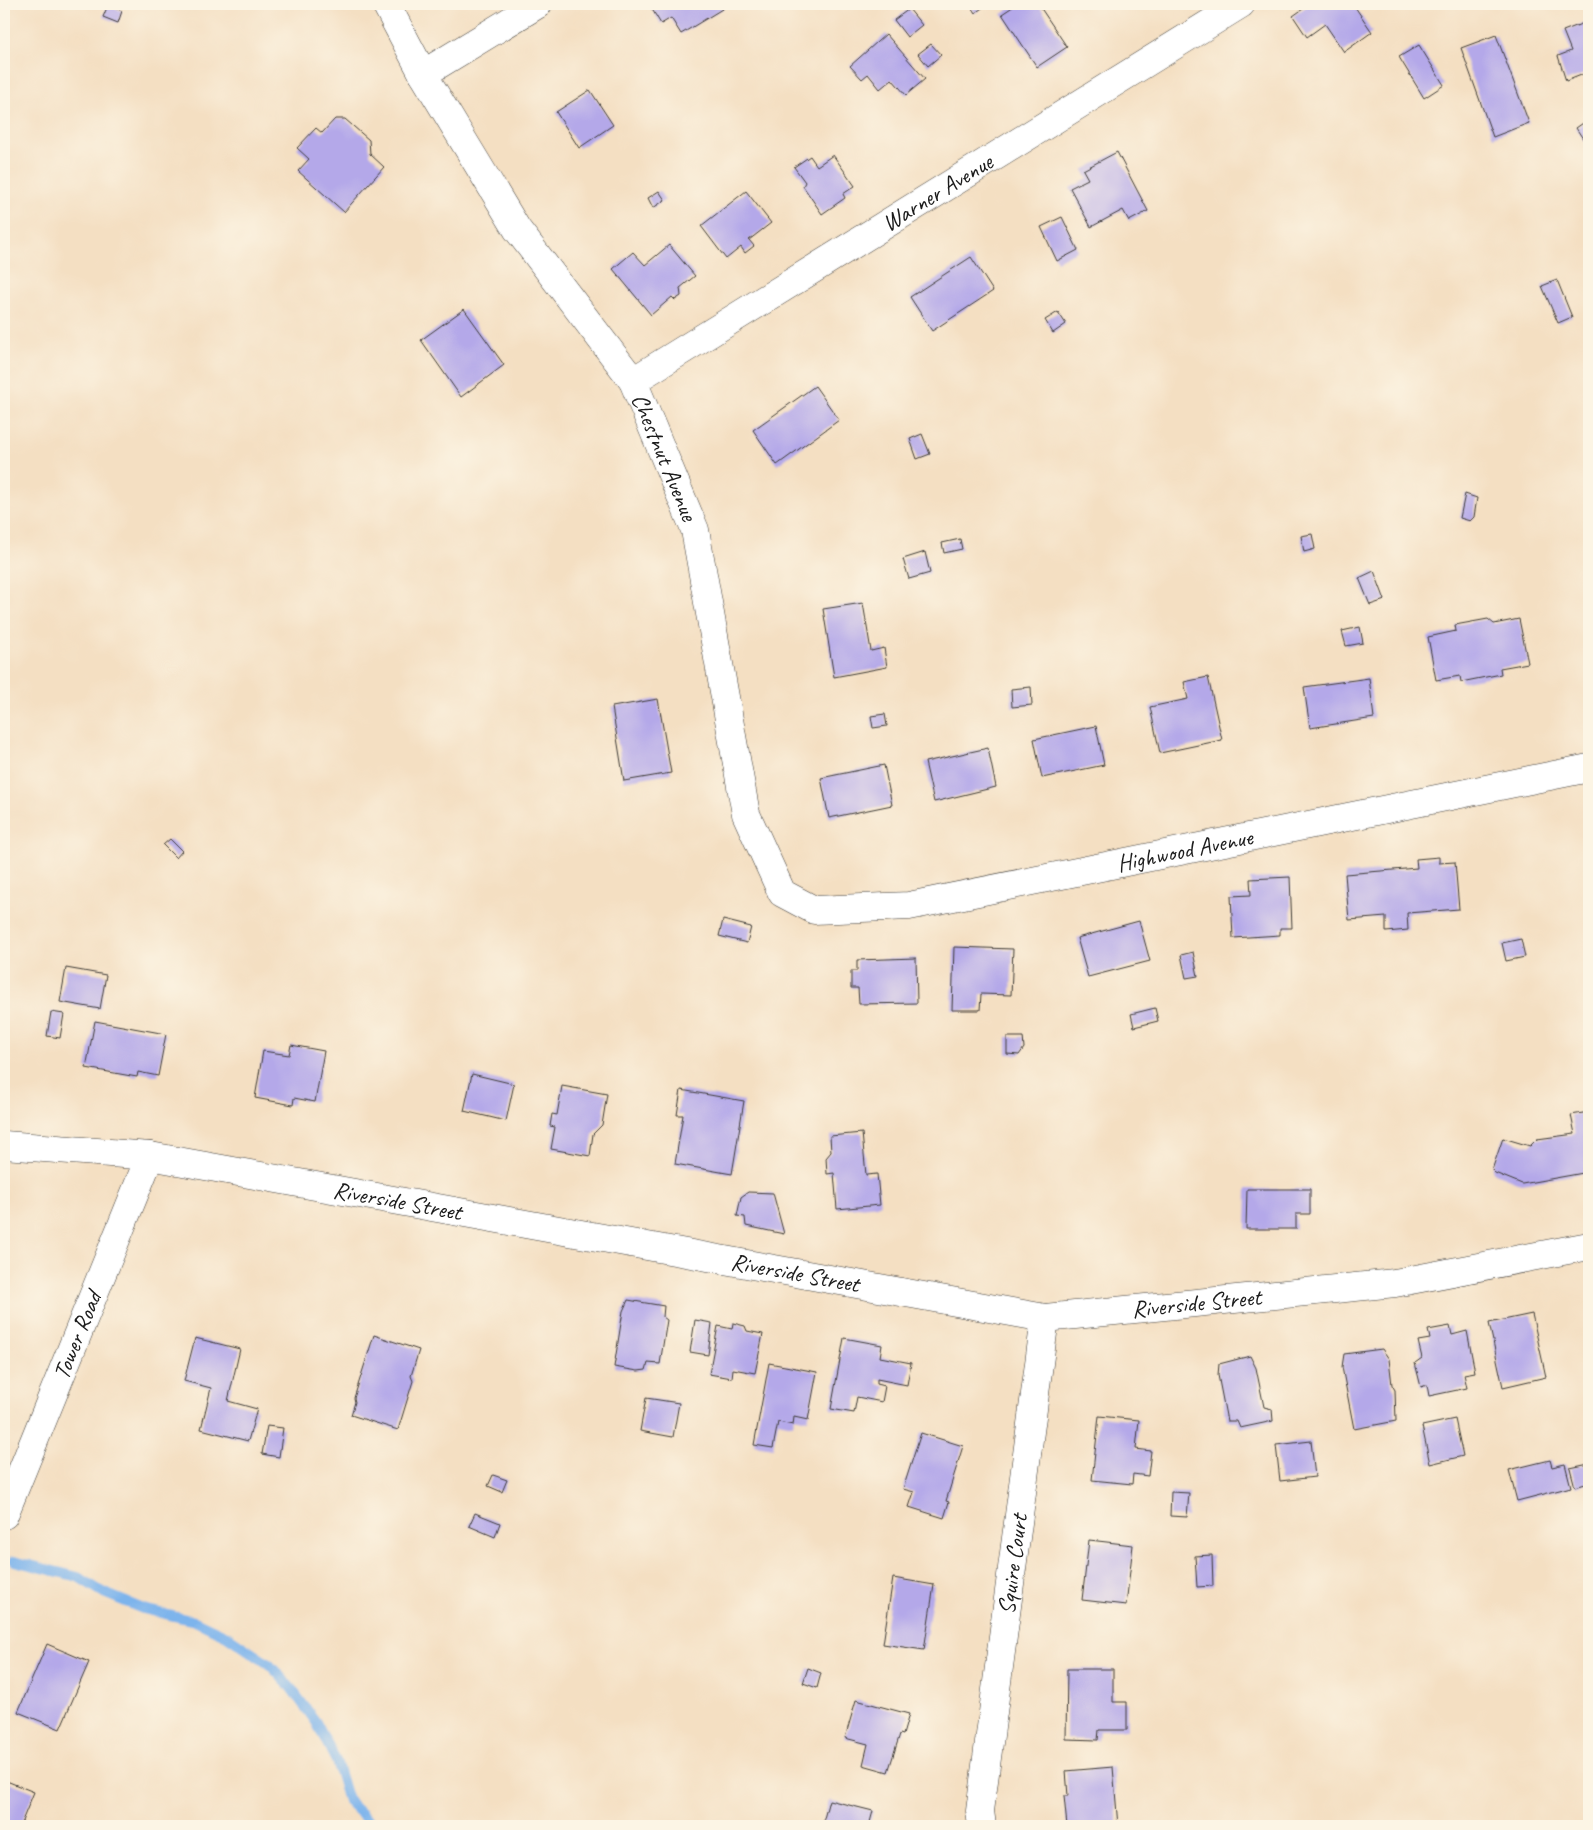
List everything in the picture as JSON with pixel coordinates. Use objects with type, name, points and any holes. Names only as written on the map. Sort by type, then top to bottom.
[{"type":"street","name":"Chestnut Avenue","points":[[386,4],[423,74],[518,229],[633,381],[695,530],[746,814],[782,893]]},
{"type":"street","points":[[423,74],[538,4]]},
{"type":"street","name":"Warner Avenue","points":[[633,381],[1241,4]]},
{"type":"street","name":"Highwood Avenue","points":[[782,893],[814,910],[909,906],[1589,768]]},
{"type":"street","name":"Riverside Street","points":[[4,1145],[150,1156],[1045,1318],[1395,1284],[1589,1246]]},
{"type":"street","name":"Tower Road","points":[[4,1515],[150,1156]]},
{"type":"street","name":"Squire Court","points":[[977,1821],[1045,1318]]},
{"type":"building","points":[[653,4],[725,4],[727,6],[681,34],[671,18],[661,24],[650,6]]},
{"type":"building","points":[[969,4],[988,4],[975,13]]},
{"type":"building","points":[[1017,4],[1038,4],[1067,47],[1037,67],[1002,14]]},
{"type":"building","points":[[1310,4],[1353,4],[1372,32],[1344,52],[1325,24],[1307,37],[1293,16]]},
{"type":"building","points":[[108,5],[122,11],[118,23],[103,17]]},
{"type":"building","points":[[909,9],[922,25],[907,37],[894,20]]},
{"type":"building","points":[[1589,21],[1589,72],[1566,81],[1558,56],[1571,51],[1563,31]]},
{"type":"building","points":[[886,34],[925,79],[906,95],[892,79],[880,89],[868,74],[862,79],[850,66]]},
{"type":"building","points":[[1496,35],[1529,123],[1493,137],[1461,48]]},
{"type":"building","points":[[931,44],[941,55],[928,66],[918,54]]},
{"type":"building","points":[[1419,45],[1444,85],[1424,98],[1399,57]]},
{"type":"building","points":[[590,90],[613,125],[579,148],[556,112]]},
{"type":"building","points":[[335,119],[345,119],[369,140],[370,154],[384,167],[344,212],[298,171],[309,159],[297,148],[316,128],[322,133]]},
{"type":"building","points":[[1589,119],[1589,148],[1576,128]]},
{"type":"building","points":[[1117,152],[1148,211],[1129,221],[1123,210],[1091,227],[1070,188],[1088,179],[1083,170]]},
{"type":"building","points":[[833,155],[855,186],[843,194],[845,198],[822,214],[803,186],[805,182],[794,167],[810,156],[817,166]]},
{"type":"building","points":[[659,191],[665,200],[653,208],[648,198]]},
{"type":"building","points":[[746,191],[771,223],[749,240],[754,246],[745,253],[741,247],[726,259],[701,226]]},
{"type":"building","points":[[1062,217],[1078,250],[1057,261],[1041,227]]},
{"type":"building","points":[[669,245],[695,276],[680,288],[681,296],[675,300],[672,297],[651,315],[613,269],[633,252],[645,265]]},
{"type":"building","points":[[971,257],[993,291],[932,331],[910,297]]},
{"type":"building","points":[[1557,280],[1572,317],[1558,323],[1542,286]]},
{"type":"building","points":[[464,309],[504,365],[461,397],[421,340]]},
{"type":"building","points":[[1058,312],[1066,324],[1053,333],[1045,320]]},
{"type":"building","points":[[815,386],[839,420],[777,465],[753,430]]},
{"type":"building","points":[[922,434],[930,454],[917,459],[910,439]]},
{"type":"building","points":[[1465,494],[1477,498],[1474,517],[1470,521],[1460,518]]},
{"type":"building","points":[[1312,534],[1315,549],[1304,552],[1301,536]]},
{"type":"building","points":[[960,539],[962,549],[944,553],[942,543]]},
{"type":"building","points":[[925,552],[930,573],[909,579],[903,559]]},
{"type":"building","points":[[1374,571],[1385,600],[1370,605],[1359,578]]},
{"type":"building","points":[[863,603],[871,651],[884,648],[887,667],[834,677],[823,609]]},
{"type":"building","points":[[1488,619],[1494,624],[1519,619],[1528,663],[1500,668],[1501,674],[1461,682],[1460,676],[1436,680],[1428,637],[1456,631],[1455,625]]},
{"type":"building","points":[[1360,627],[1363,643],[1346,646],[1342,631]]},
{"type":"building","points":[[1208,677],[1222,740],[1160,753],[1150,707],[1188,699],[1184,682]]},
{"type":"building","points":[[1369,678],[1374,718],[1310,728],[1304,687]]},
{"type":"building","points":[[1031,687],[1032,705],[1012,707],[1011,689]]},
{"type":"building","points":[[658,699],[671,773],[624,781],[612,707]]},
{"type":"building","points":[[885,714],[887,726],[873,728],[871,716]]},
{"type":"building","points":[[1096,726],[1104,765],[1042,778],[1034,739]]},
{"type":"building","points":[[988,748],[996,787],[934,802],[925,762]]},
{"type":"building","points":[[884,765],[892,805],[829,818],[821,778]]},
{"type":"building","points":[[170,839],[182,851],[176,858],[163,845]]},
{"type":"building","points":[[1439,857],[1439,863],[1455,862],[1459,909],[1407,913],[1408,930],[1386,932],[1386,917],[1349,920],[1345,874],[1417,868],[1416,859]]},
{"type":"building","points":[[1290,877],[1292,928],[1280,928],[1280,935],[1233,938],[1231,896],[1251,895],[1250,879]]},
{"type":"building","points":[[723,920],[751,927],[747,943],[719,936]]},
{"type":"building","points":[[1139,921],[1150,961],[1088,977],[1077,938]]},
{"type":"building","points":[[1521,939],[1525,957],[1506,961],[1502,943]]},
{"type":"building","points":[[954,947],[1013,949],[1011,995],[981,994],[980,1010],[952,1010]]},
{"type":"building","points":[[1193,952],[1198,976],[1186,978],[1181,955]]},
{"type":"building","points":[[916,958],[917,1003],[859,1004],[858,988],[851,988],[851,971],[857,971],[857,960]]},
{"type":"building","points":[[66,968],[106,975],[100,1009],[60,1002]]},
{"type":"building","points":[[1155,1008],[1158,1021],[1134,1027],[1131,1014]]},
{"type":"building","points":[[51,1012],[64,1014],[60,1038],[47,1036]]},
{"type":"building","points":[[95,1021],[166,1034],[158,1076],[138,1072],[137,1077],[86,1068]]},
{"type":"building","points":[[1007,1037],[1023,1037],[1024,1048],[1019,1055],[1007,1054]]},
{"type":"building","points":[[291,1045],[324,1051],[315,1102],[294,1098],[293,1105],[255,1098],[263,1051],[289,1055]]},
{"type":"building","points":[[472,1074],[514,1084],[506,1121],[464,1111]]},
{"type":"building","points":[[562,1086],[607,1094],[602,1125],[593,1134],[590,1156],[551,1149],[555,1127],[550,1126],[552,1114],[557,1115]]},
{"type":"building","points":[[681,1090],[744,1101],[732,1174],[675,1164],[683,1115],[677,1115]]},
{"type":"building","points":[[1589,1112],[1589,1172],[1522,1184],[1492,1170],[1503,1138],[1530,1146],[1537,1139],[1575,1134],[1571,1115]]},
{"type":"building","points":[[862,1133],[866,1175],[877,1174],[880,1205],[837,1209],[834,1173],[827,1174],[826,1158],[831,1152],[830,1136]]},
{"type":"building","points":[[1247,1189],[1310,1189],[1310,1214],[1296,1214],[1296,1229],[1246,1229]]},
{"type":"building","points":[[748,1192],[773,1193],[784,1234],[746,1226],[745,1217],[737,1216],[741,1197]]},
{"type":"building","points":[[628,1300],[664,1306],[663,1317],[667,1320],[660,1364],[648,1363],[646,1370],[638,1371],[614,1367],[623,1311]]},
{"type":"building","points":[[1532,1314],[1546,1377],[1503,1387],[1489,1323]]},
{"type":"building","points":[[695,1320],[712,1323],[708,1355],[690,1352]]},
{"type":"building","points":[[733,1323],[745,1326],[747,1331],[763,1334],[755,1373],[733,1369],[732,1378],[709,1374],[718,1326],[732,1329]]},
{"type":"building","points":[[1450,1326],[1452,1335],[1467,1331],[1475,1372],[1464,1374],[1467,1388],[1429,1396],[1427,1385],[1421,1387],[1415,1363],[1422,1358],[1418,1341],[1430,1339],[1428,1330]]},
{"type":"building","points":[[374,1335],[419,1350],[411,1376],[413,1381],[398,1430],[351,1415],[355,1402],[354,1398]]},
{"type":"building","points":[[195,1338],[240,1349],[228,1401],[257,1409],[248,1441],[201,1429],[211,1388],[184,1381]]},
{"type":"building","points":[[844,1338],[882,1345],[880,1357],[911,1363],[907,1385],[877,1379],[877,1384],[885,1386],[882,1402],[857,1397],[854,1413],[831,1409]]},
{"type":"building","points":[[1382,1349],[1389,1359],[1392,1385],[1395,1390],[1396,1421],[1354,1429],[1342,1367],[1344,1354]]},
{"type":"building","points":[[1250,1356],[1256,1368],[1264,1407],[1272,1409],[1273,1421],[1240,1428],[1237,1421],[1227,1421],[1218,1375],[1219,1364]]},
{"type":"building","points":[[769,1363],[817,1372],[808,1420],[794,1417],[793,1425],[778,1422],[773,1448],[754,1445]]},
{"type":"building","points":[[646,1398],[679,1403],[673,1437],[640,1431]]},
{"type":"building","points":[[1099,1416],[1139,1420],[1136,1449],[1151,1451],[1148,1476],[1133,1474],[1132,1484],[1092,1480]]},
{"type":"building","points":[[1455,1419],[1463,1456],[1430,1464],[1422,1426]]},
{"type":"building","points":[[267,1426],[283,1428],[279,1457],[262,1454]]},
{"type":"building","points":[[921,1433],[963,1446],[946,1501],[949,1502],[944,1518],[909,1507],[914,1492],[903,1489]]},
{"type":"building","points":[[1311,1441],[1315,1477],[1280,1481],[1276,1445]]},
{"type":"building","points":[[1550,1460],[1552,1467],[1565,1464],[1571,1487],[1517,1501],[1509,1470]]},
{"type":"building","points":[[1589,1464],[1589,1483],[1575,1487],[1570,1468]]},
{"type":"building","points":[[493,1475],[507,1480],[502,1492],[488,1486]]},
{"type":"building","points":[[1171,1492],[1189,1493],[1187,1517],[1170,1516]]},
{"type":"building","points":[[475,1513],[500,1523],[495,1537],[469,1526]]},
{"type":"building","points":[[1089,1540],[1133,1545],[1126,1605],[1082,1600]]},
{"type":"building","points":[[1212,1555],[1213,1586],[1197,1587],[1195,1556]]},
{"type":"building","points":[[893,1578],[934,1585],[924,1650],[883,1644]]},
{"type":"building","points":[[47,1644],[89,1662],[60,1729],[18,1712]]},
{"type":"building","points":[[808,1668],[821,1673],[817,1688],[803,1683]]},
{"type":"building","points":[[1067,1669],[1113,1669],[1113,1702],[1127,1702],[1127,1730],[1099,1730],[1098,1740],[1066,1739]]},
{"type":"building","points":[[856,1700],[909,1714],[903,1735],[900,1734],[888,1772],[863,1765],[868,1744],[845,1738]]},
{"type":"building","points":[[1113,1767],[1118,1826],[1067,1826],[1064,1796],[1068,1796],[1066,1771]]},
{"type":"building","points":[[4,1780],[34,1792],[20,1826],[4,1826]]},
{"type":"building","points":[[829,1800],[873,1811],[869,1826],[822,1826]]},
{"type":"waterway","points":[[14,1561],[78,1577],[104,1593],[143,1609],[195,1621],[227,1636],[270,1665],[291,1688],[316,1722],[336,1761],[348,1801],[374,1826]]}]
